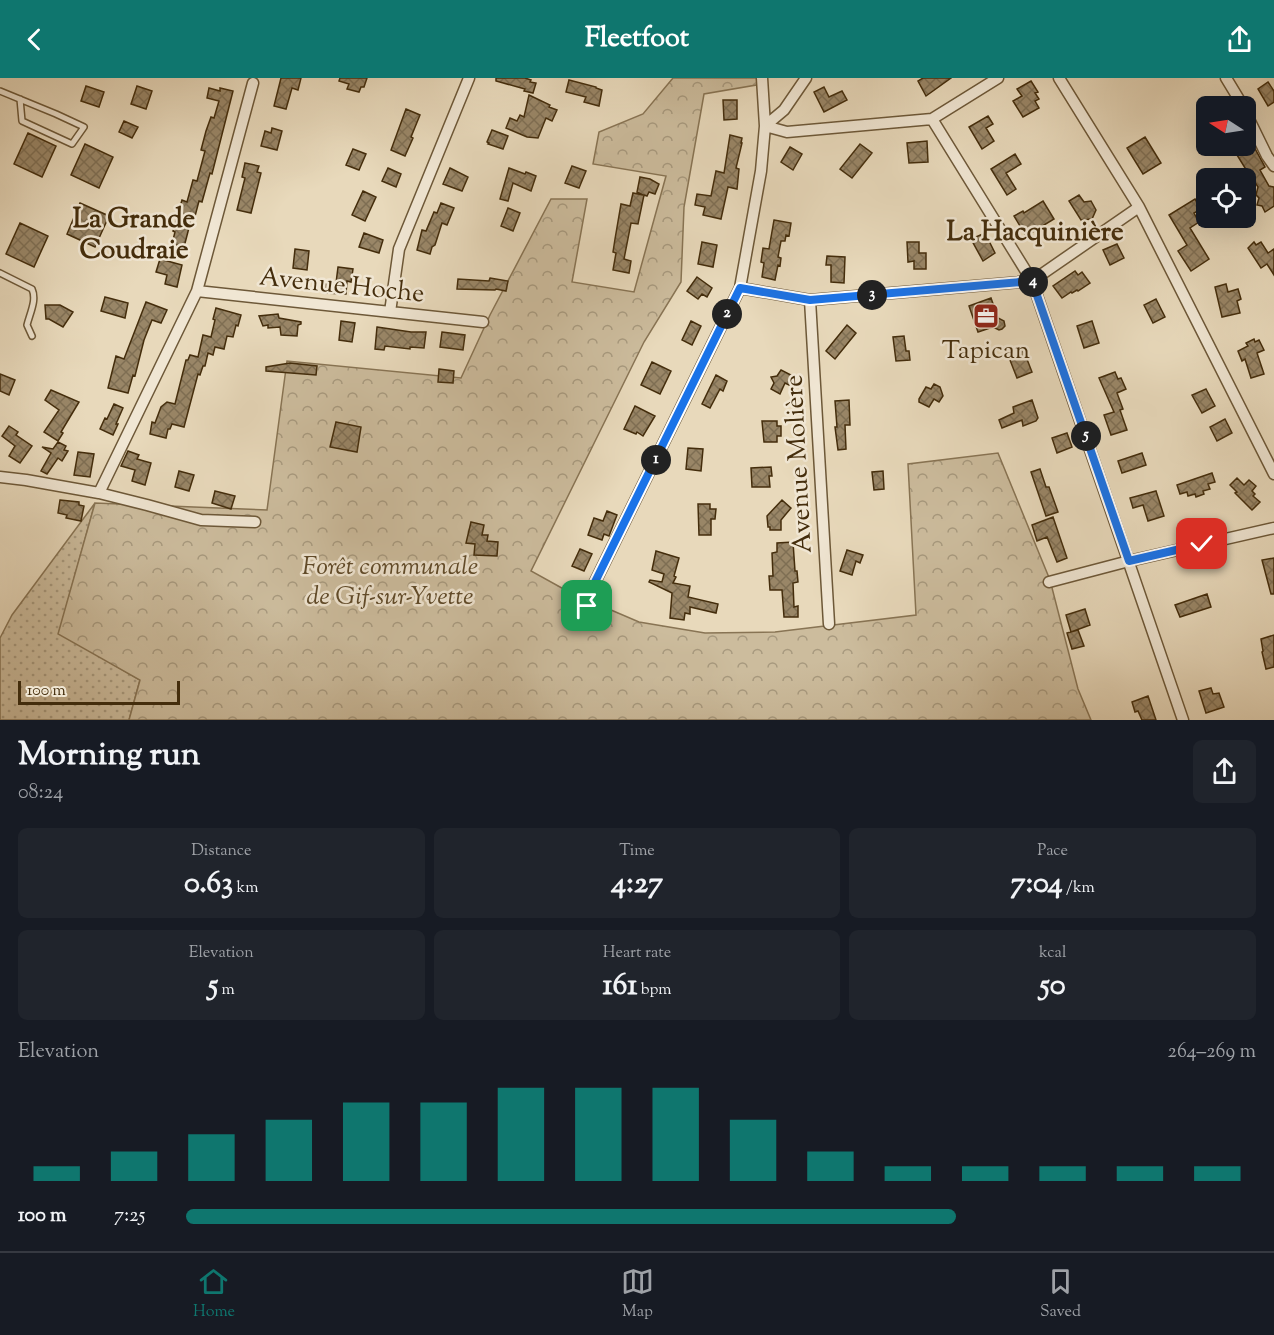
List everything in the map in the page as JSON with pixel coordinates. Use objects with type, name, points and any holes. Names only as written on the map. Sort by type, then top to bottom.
[{"type":"street","points":[[390,312],[399,249],[469,78]]},
{"type":"street","points":[[587,606],[593,586],[740,288],[761,171],[765,126],[762,78]]},
{"type":"street","points":[[765,126],[784,110],[806,78]]},
{"type":"street","points":[[765,126],[787,132],[932,118],[998,78]]},
{"type":"street","points":[[1059,78],[1139,207],[1274,474]]},
{"type":"street","points":[[1226,78],[1237,96]]},
{"type":"street","points":[[99,493],[197,291],[253,83]]},
{"type":"street","points":[[932,118],[1032,281],[1183,720]]},
{"type":"street","points":[[1256,134],[1274,166]]},
{"type":"street","points":[[740,288],[810,300],[1032,281],[1139,207]]},
{"type":"street","name":"Avenue Hoche","points":[[197,291],[483,322]]},
{"type":"street","name":"Avenue Molière","points":[[810,300],[829,624]]},
{"type":"street","points":[[0,477],[99,493],[201,520],[255,522]]},
{"type":"street","points":[[1049,582],[1274,528]]},
{"type":"lane","points":[[0,91],[20,99],[56,114],[84,128],[72,144],[22,121],[20,99]]},
{"type":"lane","points":[[0,273],[32,289],[34,299],[27,325],[32,336]]},
{"type":"green space","name":"Forêt communale de Gif-sur-Yvette","points":[[673,78],[762,78],[762,84],[704,94],[684,207],[681,282],[644,342],[531,571],[569,592],[639,622],[705,633],[775,632],[916,615],[908,464],[998,453],[1050,580],[1078,689],[1091,720],[129,720],[140,680],[58,634],[95,503],[267,510],[287,361],[461,378],[490,315],[551,199],[587,199],[572,282],[634,292],[666,176],[593,164],[599,132],[643,114]]},
{"type":"green space","points":[[95,503],[59,633],[140,680],[129,720],[0,720],[0,638],[12,615]]},
{"type":"building","points":[[281,78],[301,78],[298,90],[292,88],[286,109],[274,106]]},
{"type":"building","points":[[340,78],[367,78],[364,87],[361,87],[359,92],[347,89],[349,84],[339,81]]},
{"type":"building","points":[[496,78],[525,78],[536,83],[533,93],[496,81]]},
{"type":"building","points":[[923,78],[951,78],[926,96],[918,81]]},
{"type":"building","points":[[569,80],[602,90],[599,106],[584,102],[586,97],[566,92]]},
{"type":"building","points":[[1031,81],[1038,92],[1035,93],[1039,99],[1035,101],[1039,108],[1023,117],[1013,101],[1022,96],[1017,89]]},
{"type":"building","points":[[1268,82],[1274,91],[1274,102],[1268,106],[1258,89]]},
{"type":"building","points":[[86,86],[104,92],[99,107],[81,101]]},
{"type":"building","points":[[137,86],[152,91],[146,109],[131,104]]},
{"type":"building","points":[[824,87],[829,97],[842,91],[847,100],[824,112],[814,92]]},
{"type":"building","points":[[209,88],[233,91],[212,174],[210,173],[202,202],[199,201],[194,220],[191,220],[184,247],[172,244],[175,232],[173,231],[182,200],[187,202],[193,180],[197,181],[205,151],[201,150],[206,131],[211,117],[214,118],[219,101],[207,98]]},
{"type":"building","points":[[529,95],[557,110],[552,121],[546,118],[538,138],[527,137],[506,128],[510,118],[517,121],[520,115],[524,117]]},
{"type":"building","points":[[723,100],[737,100],[737,119],[724,120]]},
{"type":"building","points":[[406,109],[420,115],[405,156],[391,150]]},
{"type":"building","points":[[988,116],[993,124],[986,128],[994,141],[982,149],[969,127]]},
{"type":"building","points":[[124,121],[138,127],[132,138],[119,132]]},
{"type":"building","points":[[272,128],[282,131],[277,150],[261,146],[265,131],[271,133]]},
{"type":"building","points":[[492,130],[508,136],[503,149],[488,144]]},
{"type":"building","points":[[28,133],[56,146],[42,177],[14,164]]},
{"type":"building","points":[[730,135],[742,138],[742,143],[736,168],[739,169],[737,189],[728,187],[721,219],[703,215],[705,207],[695,205],[697,194],[711,196],[716,171],[724,173]]},
{"type":"building","points":[[1145,137],[1161,163],[1143,174],[1127,148]]},
{"type":"building","points":[[927,141],[928,162],[909,163],[907,143]]},
{"type":"building","points":[[85,144],[113,157],[99,188],[71,175]]},
{"type":"building","points":[[860,144],[872,153],[852,178],[840,169]]},
{"type":"building","points":[[790,147],[802,154],[793,170],[781,162]]},
{"type":"building","points":[[353,149],[366,154],[359,170],[346,165]]},
{"type":"building","points":[[1256,150],[1265,167],[1260,170],[1269,186],[1274,187],[1274,206],[1265,212],[1262,206],[1257,205],[1259,198],[1256,195],[1258,187],[1256,168],[1245,168],[1238,156],[1256,156]]},
{"type":"building","points":[[1015,154],[1021,164],[1006,173],[1016,189],[1007,195],[991,169]]},
{"type":"building","points":[[245,163],[259,166],[257,172],[261,173],[251,213],[237,210],[245,178],[242,177]]},
{"type":"building","points":[[572,166],[586,171],[579,188],[565,183]]},
{"type":"building","points":[[388,168],[401,174],[396,187],[382,181]]},
{"type":"building","points":[[450,168],[468,177],[462,191],[443,184]]},
{"type":"building","points":[[509,168],[536,176],[531,191],[513,183],[508,201],[500,199]]},
{"type":"building","points":[[640,177],[659,184],[655,194],[649,192],[647,196],[644,195],[638,224],[631,223],[624,259],[631,261],[629,273],[613,270],[616,253],[613,252],[621,204],[630,206],[633,193],[643,195],[637,192]]},
{"type":"building","points":[[363,191],[376,197],[365,221],[352,215]]},
{"type":"building","points":[[1079,195],[1084,202],[1091,201],[1096,210],[1092,219],[1081,220],[1069,201]]},
{"type":"building","points":[[1195,199],[1196,201],[1194,213],[1196,224],[1190,228],[1209,259],[1191,271],[1178,251],[1187,245],[1169,215]]},
{"type":"building","points":[[1043,201],[1054,219],[1026,236],[1014,216],[1023,211],[1024,213]]},
{"type":"building","points":[[80,203],[109,216],[95,247],[67,234]]},
{"type":"building","points":[[441,203],[454,208],[447,225],[442,223],[430,254],[417,250],[422,230],[426,231],[434,212],[437,213]]},
{"type":"building","points":[[508,208],[520,213],[513,231],[501,226]]},
{"type":"building","points":[[774,220],[791,223],[789,236],[786,235],[785,241],[781,241],[778,257],[781,258],[780,266],[778,265],[775,280],[762,277],[764,263],[761,262],[763,248],[769,249]]},
{"type":"building","points":[[20,223],[48,236],[34,267],[6,254]]},
{"type":"building","points":[[364,233],[383,240],[379,253],[359,247]]},
{"type":"building","points":[[985,233],[995,253],[983,261],[971,239]]},
{"type":"building","points":[[702,242],[717,245],[713,267],[698,264]]},
{"type":"building","points":[[907,242],[919,242],[919,253],[926,253],[926,269],[914,269],[914,261],[908,262]]},
{"type":"building","points":[[1254,242],[1256,245],[1261,242],[1268,253],[1274,249],[1274,275],[1267,264],[1261,268],[1248,248]]},
{"type":"building","points":[[1117,244],[1124,258],[1110,265],[1103,250]]},
{"type":"building","points":[[295,249],[309,251],[307,270],[293,268]]},
{"type":"building","points":[[827,256],[845,257],[844,283],[831,282],[831,265],[826,265]]},
{"type":"building","points":[[160,259],[182,265],[177,287],[165,284],[167,275],[156,272]]},
{"type":"building","points":[[338,267],[353,269],[351,282],[347,281],[346,294],[324,293],[325,282],[336,283]]},
{"type":"building","points":[[1075,271],[1078,275],[1082,272],[1090,283],[1062,298],[1053,286]]},
{"type":"building","points":[[697,277],[712,288],[707,297],[702,294],[698,299],[687,291]]},
{"type":"building","points":[[490,278],[508,281],[506,291],[457,289],[458,279],[489,281]]},
{"type":"building","points":[[1226,284],[1228,292],[1238,289],[1241,299],[1237,301],[1240,313],[1222,317],[1215,287]]},
{"type":"building","points":[[105,297],[128,303],[125,318],[101,311]]},
{"type":"building","points":[[991,298],[998,318],[1004,321],[1005,326],[999,330],[993,327],[978,332],[969,306]]},
{"type":"building","points":[[1156,299],[1165,317],[1153,323],[1144,305]]},
{"type":"building","points":[[146,302],[167,310],[161,323],[152,320],[128,393],[108,388],[116,356],[124,359]]},
{"type":"building","points":[[45,305],[60,305],[73,312],[63,327],[46,319]]},
{"type":"building","points":[[216,308],[241,315],[233,337],[227,336],[224,349],[215,347],[213,355],[208,353],[205,366],[200,375],[198,374],[184,427],[172,424],[166,438],[150,434],[152,422],[155,423],[161,407],[167,402],[175,404],[186,360],[190,355],[198,357],[203,335],[211,337]]},
{"type":"building","points":[[278,314],[279,318],[301,322],[298,325],[297,336],[281,335],[280,327],[263,326],[259,316]]},
{"type":"building","points":[[341,321],[355,323],[352,342],[339,340]]},
{"type":"building","points":[[691,321],[701,326],[692,345],[682,340]]},
{"type":"building","points":[[1092,321],[1099,343],[1084,348],[1077,326]]},
{"type":"building","points":[[847,325],[856,333],[835,359],[826,351]]},
{"type":"building","points":[[377,327],[426,332],[424,348],[385,346],[384,350],[375,349]]},
{"type":"building","points":[[442,332],[465,335],[463,350],[440,347]]},
{"type":"building","points":[[904,336],[910,360],[896,361],[893,337]]},
{"type":"building","points":[[1254,339],[1255,342],[1259,340],[1264,350],[1257,353],[1264,374],[1251,378],[1245,359],[1242,361],[1238,351],[1248,346],[1246,343]]},
{"type":"building","points":[[1023,349],[1032,372],[1017,378],[1008,355]]},
{"type":"building","points":[[652,362],[671,371],[660,394],[641,385]]},
{"type":"building","points":[[290,363],[317,366],[316,375],[266,371],[266,367]]},
{"type":"building","points":[[439,369],[454,371],[453,383],[438,382]]},
{"type":"building","points":[[781,370],[793,376],[789,385],[785,383],[780,394],[771,389],[774,383],[771,377],[777,376]]},
{"type":"building","points":[[1115,372],[1126,389],[1117,393],[1127,430],[1111,435],[1104,415],[1114,412],[1099,378]]},
{"type":"building","points":[[0,374],[15,380],[9,395],[0,391]]},
{"type":"building","points":[[716,375],[727,381],[723,391],[720,389],[710,408],[702,404]]},
{"type":"building","points":[[934,384],[940,387],[943,396],[939,402],[934,399],[929,407],[919,402],[919,399],[926,387],[931,389]]},
{"type":"building","points":[[1206,389],[1215,406],[1202,413],[1192,395]]},
{"type":"building","points":[[51,390],[79,402],[58,441],[44,432],[59,410],[45,400]]},
{"type":"building","points":[[849,400],[850,425],[845,425],[846,449],[838,450],[835,401]]},
{"type":"building","points":[[1032,400],[1038,418],[1036,421],[1023,426],[1022,420],[1002,428],[999,420],[1014,413],[1013,407]]},
{"type":"building","points":[[114,404],[123,408],[113,435],[100,429]]},
{"type":"building","points":[[635,406],[655,416],[643,436],[624,429]]},
{"type":"building","points":[[1225,419],[1232,433],[1217,441],[1210,427]]},
{"type":"building","points":[[762,421],[777,421],[777,426],[781,426],[781,436],[777,436],[777,442],[764,442]]},
{"type":"building","points":[[336,422],[361,427],[357,452],[330,447]]},
{"type":"building","points":[[9,426],[18,432],[16,435],[32,446],[20,463],[9,456],[15,446],[2,436]]},
{"type":"building","points":[[1067,433],[1072,447],[1057,453],[1052,438]]},
{"type":"building","points":[[58,442],[66,446],[64,450],[68,451],[62,461],[58,458],[47,474],[41,471],[51,453],[42,447],[53,449]]},
{"type":"building","points":[[688,448],[703,449],[701,471],[686,469]]},
{"type":"building","points":[[128,451],[139,455],[137,459],[151,463],[145,485],[132,481],[135,470],[121,466]]},
{"type":"building","points":[[78,452],[94,454],[90,477],[74,475]]},
{"type":"building","points":[[1142,453],[1146,465],[1122,473],[1118,461]]},
{"type":"building","points":[[771,467],[770,487],[752,487],[751,468]]},
{"type":"building","points":[[1040,469],[1058,512],[1046,516],[1031,472]]},
{"type":"building","points":[[179,471],[194,475],[189,491],[175,487]]},
{"type":"building","points":[[883,471],[884,489],[874,490],[872,472]]},
{"type":"building","points":[[1212,473],[1215,482],[1208,484],[1210,489],[1203,491],[1204,494],[1196,497],[1195,494],[1188,496],[1187,492],[1180,494],[1177,485]]},
{"type":"building","points":[[1237,478],[1244,485],[1249,480],[1256,486],[1252,491],[1255,494],[1253,496],[1260,502],[1252,510],[1230,485]]},
{"type":"building","points":[[215,491],[235,496],[231,509],[212,503]]},
{"type":"building","points":[[1156,491],[1164,516],[1148,521],[1143,505],[1133,508],[1130,498]]},
{"type":"building","points":[[60,500],[79,502],[79,505],[84,506],[81,521],[66,518],[67,515],[58,513]]},
{"type":"building","points":[[782,500],[791,508],[781,520],[781,530],[770,530],[767,516]]},
{"type":"building","points":[[698,504],[710,504],[710,509],[716,509],[715,519],[711,519],[711,535],[699,535]]},
{"type":"building","points":[[607,511],[617,515],[609,536],[604,534],[602,540],[588,535],[594,518],[603,521]]},
{"type":"building","points":[[1053,517],[1067,558],[1057,562],[1047,537],[1037,541],[1032,525]]},
{"type":"building","points":[[471,522],[484,525],[482,535],[488,535],[487,541],[498,542],[497,556],[474,555],[475,544],[466,543]]},
{"type":"building","points":[[793,542],[798,582],[793,583],[794,607],[798,606],[798,617],[784,617],[782,590],[770,590],[769,576],[773,576],[772,553],[777,552],[777,543]]},
{"type":"building","points":[[580,549],[592,554],[584,571],[572,566]]},
{"type":"building","points":[[847,550],[863,555],[860,563],[856,561],[852,575],[840,571]]},
{"type":"building","points":[[656,551],[679,558],[673,583],[690,586],[688,597],[718,604],[716,613],[690,607],[690,614],[685,613],[684,620],[670,618],[672,593],[649,582],[650,580],[662,582],[664,574],[652,570]]},
{"type":"building","points":[[1274,558],[1274,594],[1271,594],[1262,560]]},
{"type":"building","points":[[1207,594],[1211,607],[1180,617],[1175,605]]},
{"type":"building","points":[[1085,609],[1090,625],[1071,632],[1066,615]]},
{"type":"building","points":[[1078,630],[1084,646],[1072,649],[1067,633]]},
{"type":"building","points":[[1274,635],[1274,667],[1266,669],[1261,639]]},
{"type":"building","points":[[1211,688],[1213,694],[1219,693],[1224,707],[1206,713],[1199,691]]},
{"type":"building","points":[[1148,696],[1156,720],[1142,720],[1138,711],[1135,712],[1132,702]]},
{"type":"place","name":"Tapican","points":[[986,316]]},
{"type":"district","name":"La Hacquinière","points":[[1035,231]]},
{"type":"district","name":"La Grande Coudraie","points":[[134,234]]},
{"type":"route","points":[[587,606],[593,586],[740,288],[810,300],[1032,281],[1129,561],[1202,544]]}]
